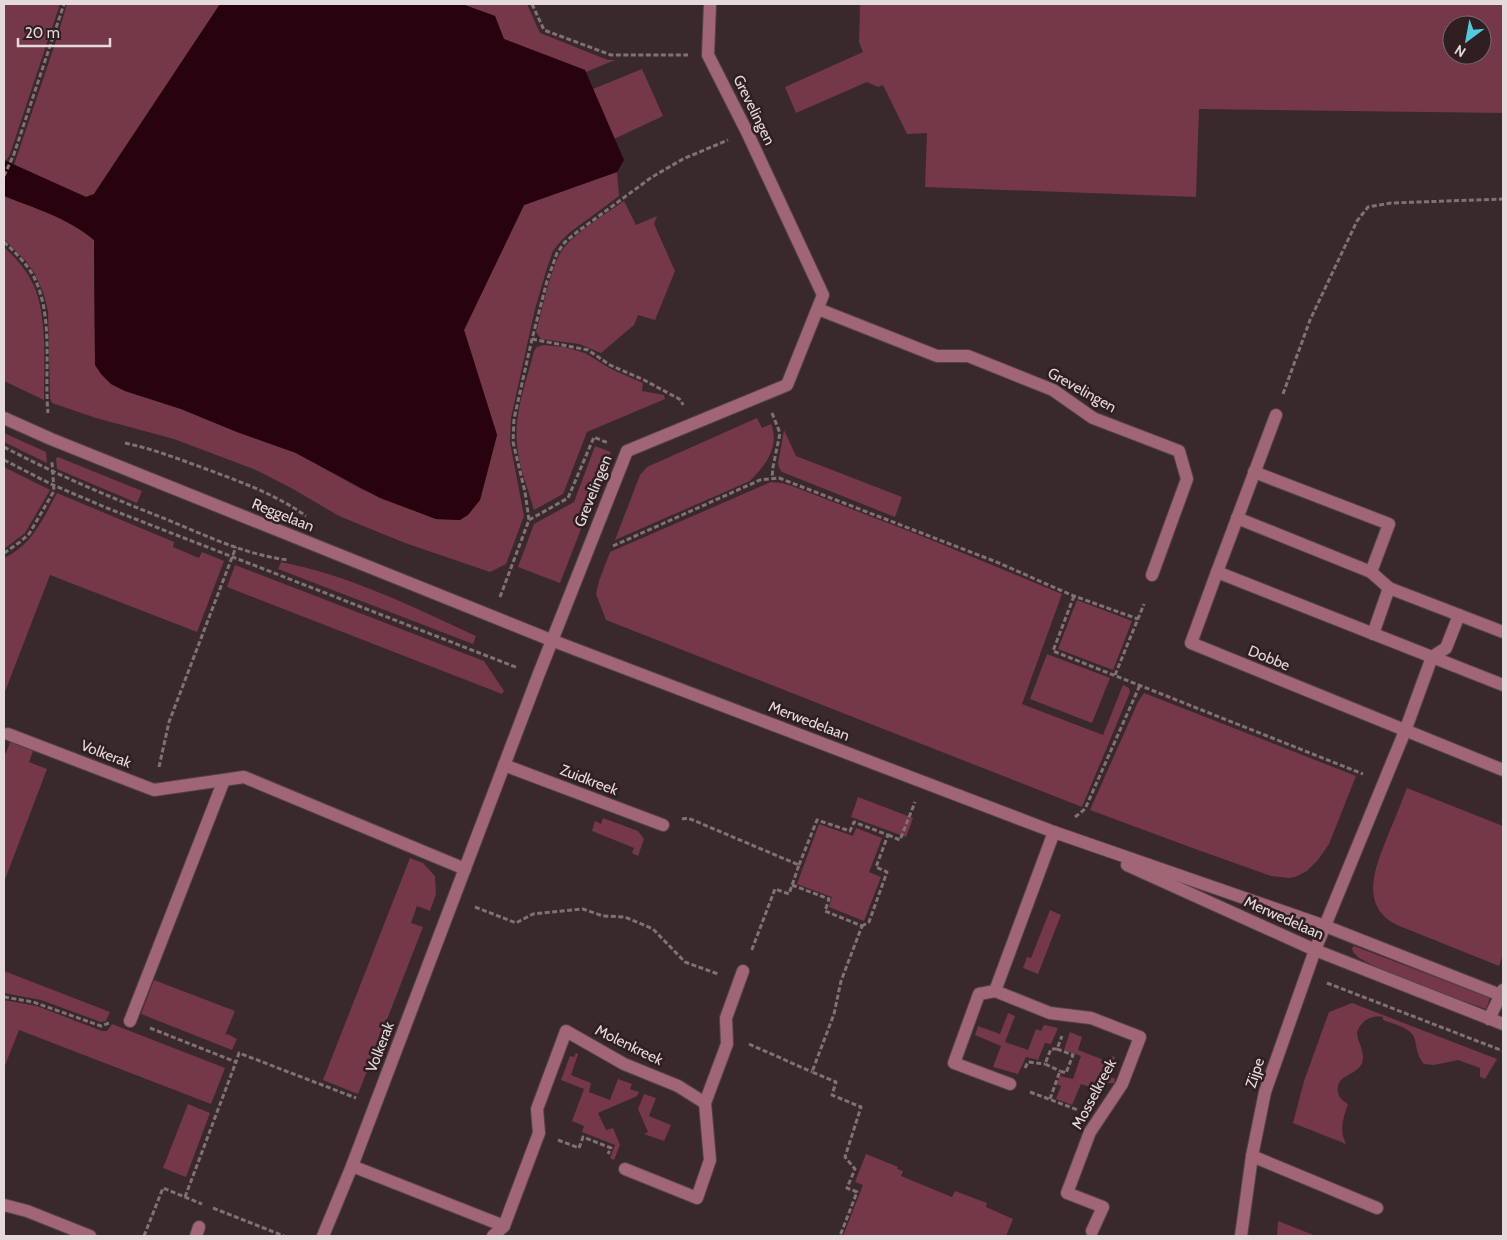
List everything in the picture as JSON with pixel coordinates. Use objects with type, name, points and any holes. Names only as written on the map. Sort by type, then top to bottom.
[{"type":"street","name":"Grevelingen","points":[[551,640],[627,451],[787,384],[823,295],[748,132],[708,55],[710,4]]},
{"type":"street","name":"Grevelingen","points":[[818,309],[937,356],[968,356],[1045,386],[1093,418],[1179,451],[1187,479],[1152,575]]},
{"type":"street","name":"Dobbe","points":[[1276,415],[1191,643],[1503,770]]},
{"type":"street","name":"Reggelaan","points":[[4,418],[51,439],[551,640]]},
{"type":"street","points":[[1254,472],[1389,524],[1371,572]]},
{"type":"street","points":[[1237,518],[1345,560],[1371,572],[1390,588],[1503,632]]},
{"type":"street","points":[[1216,572],[1503,685]]},
{"type":"street","points":[[1373,634],[1390,588]]},
{"type":"street","points":[[1325,926],[1405,731],[1432,657],[1446,648],[1459,615]]},
{"type":"street","name":"Volkerak","points":[[324,1236],[454,899],[551,640]]},
{"type":"street","name":"Merwedelaan","points":[[551,640],[1054,832],[1325,926],[1502,994]]},
{"type":"street","name":"Volkerak","points":[[8,734],[154,790],[244,778],[465,869]]},
{"type":"street","name":"Zuidkreek","points":[[504,765],[663,825]]},
{"type":"street","points":[[130,1020],[224,780]]},
{"type":"street","points":[[1010,1084],[954,1062],[980,994],[995,991],[1054,832]]},
{"type":"street","name":"Merwedelaan","points":[[1054,832],[1315,950],[1503,1024]]},
{"type":"street","name":"Zijpe","points":[[1241,1236],[1252,1156],[1265,1092],[1325,926]]},
{"type":"street","points":[[624,1169],[697,1198],[710,1160],[705,1103],[727,1044],[726,1018],[741,977]]},
{"type":"street","name":"Mosselkreek","points":[[995,991],[1050,1013],[1091,1018],[1140,1037],[1122,1084],[1090,1132],[1067,1192],[1103,1207],[1092,1232]]},
{"type":"street","points":[[1489,1019],[1502,994]]},
{"type":"street","name":"Molenkreek","points":[[493,1236],[504,1226],[539,1133],[537,1109],[566,1031],[624,1064],[678,1086],[705,1103]]},
{"type":"street","points":[[1252,1156],[1377,1208]]},
{"type":"street","points":[[352,1166],[504,1226]]},
{"type":"street","points":[[4,1205],[27,1211],[90,1236]]},
{"type":"path","points":[[4,176],[14,154],[64,4]]},
{"type":"path","points":[[532,4],[544,30],[611,55],[708,55]]},
{"type":"path","points":[[492,616],[508,579],[529,520],[525,492],[513,442],[514,419],[547,280],[557,253],[564,242],[652,177],[683,158],[748,132]]},
{"type":"path","points":[[1276,415],[1310,320],[1357,221],[1368,207],[1391,203],[1503,199]]},
{"type":"path","points":[[4,242],[33,275],[43,304],[46,331],[47,401],[54,492],[28,534],[4,554]]},
{"type":"path","points":[[532,339],[588,350],[610,365],[644,380],[681,400],[688,425]]},
{"type":"path","points":[[764,394],[780,433],[772,478]]},
{"type":"path","points":[[529,520],[568,498],[594,436],[627,451]]},
{"type":"path","points":[[4,460],[53,485],[107,508],[538,676]]},
{"type":"path","points":[[592,539],[612,546],[760,480],[772,478],[792,481],[994,561],[1074,596],[1138,619]]},
{"type":"path","points":[[154,790],[169,722],[236,547]]},
{"type":"path","points":[[1074,596],[1053,651],[1358,772],[1386,778]]},
{"type":"path","points":[[1115,675],[1144,604]]},
{"type":"path","points":[[1054,832],[1085,809],[1140,685]]},
{"type":"path","points":[[454,899],[516,923],[533,914],[582,909],[603,916],[625,917],[653,929],[685,962],[741,977],[776,890],[789,894],[817,820],[850,831],[854,822],[900,840],[923,782]]},
{"type":"path","points":[[663,825],[688,818],[799,865]]},
{"type":"path","points":[[812,1072],[834,1014],[841,981],[862,926],[869,922],[887,872],[876,867],[888,835]]},
{"type":"path","points":[[792,885],[829,899],[825,911],[862,926]]},
{"type":"path","points":[[1306,975],[1503,1051]]},
{"type":"path","points":[[4,997],[16,998],[46,1006],[101,1026],[105,1026],[114,1020],[130,1020],[236,1062]]},
{"type":"path","points":[[1057,1049],[1070,1015]]},
{"type":"path","points":[[727,1044],[745,1042],[836,1082],[832,1095],[862,1107],[844,1157],[855,1169],[847,1188],[857,1192],[840,1236]]},
{"type":"path","points":[[1051,1049],[1057,1049],[1073,1055],[1066,1073],[1060,1071],[1045,1064],[1051,1049]]},
{"type":"path","points":[[185,1197],[239,1053],[375,1106]]},
{"type":"path","points":[[1050,1099],[1060,1071]]},
{"type":"path","points":[[1010,1084],[1099,1118]]},
{"type":"path","points":[[539,1133],[579,1148],[583,1137],[611,1148],[606,1160],[624,1169]]},
{"type":"shaded area","points":[[4,4],[60,4],[10,154],[6,161],[4,160]]},
{"type":"shaded area","points":[[67,4],[220,4],[94,194],[86,197],[14,165]]},
{"type":"shaded area","points":[[220,4],[462,4],[495,16],[504,39],[585,70],[624,160],[617,172],[524,205],[464,330],[497,435],[480,500],[468,515],[460,520],[436,519],[380,498],[296,453],[181,409],[125,391],[111,384],[95,365],[94,240],[62,220],[4,196],[4,160],[86,197],[94,194]]},
{"type":"shaded area","points":[[462,4],[527,4],[540,33],[608,60],[615,60],[586,72],[503,39],[495,16]]},
{"type":"shaded area","points":[[860,4],[1503,4],[1503,113],[1199,109],[1196,197],[925,187],[927,133],[907,134],[883,85],[878,87],[867,82],[796,113],[785,87],[863,52],[859,42]]},
{"type":"shaded area","points":[[642,69],[663,116],[614,139],[593,89]]},
{"type":"shaded area","points":[[617,172],[619,196],[569,233],[560,242],[553,251],[547,268],[535,309],[511,418],[510,442],[524,516],[506,564],[490,572],[405,543],[339,516],[256,470],[174,439],[96,418],[52,403],[50,398],[48,311],[43,292],[35,274],[26,261],[4,239],[4,196],[62,220],[94,240],[95,364],[111,384],[125,391],[181,409],[296,453],[363,490],[436,519],[460,520],[480,500],[497,435],[464,330],[524,205]]},
{"type":"shaded area","points":[[624,201],[636,225],[657,216],[654,224],[675,271],[655,320],[638,315],[634,325],[601,353],[579,344],[541,339],[536,332],[551,277],[563,249],[583,230]]},
{"type":"shaded area","points":[[4,247],[27,273],[40,303],[44,345],[44,400],[4,381]]},
{"type":"shaded area","points":[[544,345],[564,347],[585,353],[611,369],[643,383],[642,391],[664,395],[665,399],[587,432],[563,494],[534,510],[519,460],[517,420],[534,351],[537,347]]},
{"type":"shaded area","points":[[757,418],[762,428],[771,424],[774,440],[766,462],[750,481],[615,540],[640,475],[647,467]]},
{"type":"shaded area","points":[[784,430],[796,456],[902,497],[895,517],[782,472],[778,463]]},
{"type":"shaded area","points":[[4,433],[46,452],[47,463],[4,442]]},
{"type":"shaded area","points":[[595,446],[611,452],[560,583],[518,567],[534,524],[574,502]]},
{"type":"shaded area","points":[[58,457],[142,491],[137,503],[57,469],[56,458]]},
{"type":"shaded area","points":[[4,467],[50,490],[25,533],[4,549]]},
{"type":"shaded area","points":[[771,482],[792,486],[924,537],[1062,594],[1022,704],[1103,735],[1123,685],[1129,688],[1130,692],[1082,807],[606,620],[596,594],[610,552]]},
{"type":"shaded area","points":[[57,493],[174,542],[173,547],[199,558],[202,552],[224,561],[197,632],[50,575],[4,694],[4,558],[14,553],[29,539]]},
{"type":"shaded area","points":[[281,562],[356,583],[405,603],[476,636],[473,644],[278,569]]},
{"type":"shaded area","points":[[235,565],[484,661],[504,691],[502,694],[227,587]]},
{"type":"shaded area","points":[[1077,600],[1132,621],[1113,670],[1058,649]]},
{"type":"shaded area","points":[[1047,654],[1110,678],[1092,723],[1030,699]]},
{"type":"shaded area","points":[[1144,693],[1356,776],[1329,844],[1318,860],[1307,871],[1289,878],[1271,876],[1090,810],[1138,702]]},
{"type":"shaded area","points":[[10,742],[33,751],[29,762],[47,769],[4,882],[4,752],[6,753]]},
{"type":"shaded area","points":[[1407,788],[1503,826],[1503,954],[1499,966],[1397,925],[1385,917],[1377,907],[1373,884],[1375,872]]},
{"type":"shaded area","points":[[858,797],[913,818],[906,837],[851,817]]},
{"type":"shaded area","points":[[603,818],[638,831],[644,839],[638,856],[632,853],[634,848],[592,831],[595,821],[601,824]]},
{"type":"shaded area","points":[[819,824],[853,836],[856,828],[882,838],[869,872],[881,877],[864,921],[829,907],[832,897],[797,884]]},
{"type":"shaded area","points":[[410,858],[423,863],[435,876],[436,894],[430,911],[417,906],[411,923],[423,927],[358,1094],[323,1080]]},
{"type":"shaded area","points":[[1050,910],[1061,915],[1038,974],[1023,968],[1027,957],[1031,958]]},
{"type":"shaded area","points":[[1354,946],[1490,998],[1486,1009],[1426,988],[1374,966],[1359,958],[1353,952],[1352,948]]},
{"type":"shaded area","points":[[4,971],[110,1012],[106,1021],[101,1022],[41,1000],[4,993]]},
{"type":"shaded area","points":[[154,980],[235,1011],[225,1035],[227,1034],[237,1039],[232,1050],[141,1014]]},
{"type":"shaded area","points":[[4,1000],[37,1006],[102,1031],[107,1031],[112,1024],[225,1068],[211,1104],[19,1030],[4,1068]]},
{"type":"shaded area","points":[[1352,1003],[1497,1059],[1485,1079],[1480,1077],[1480,1068],[1458,1060],[1434,1065],[1424,1064],[1419,1055],[1414,1037],[1410,1032],[1383,1020],[1383,1017],[1371,1018],[1361,1024],[1357,1032],[1363,1055],[1362,1063],[1356,1070],[1343,1078],[1338,1086],[1339,1096],[1348,1104],[1342,1129],[1346,1144],[1293,1123],[1304,1081],[1329,1012]]},
{"type":"shaded area","points":[[1008,1013],[1015,1016],[1005,1042],[1028,1050],[1036,1029],[1041,1031],[1044,1025],[1058,1028],[1051,1044],[1045,1043],[1038,1060],[1026,1057],[1018,1074],[993,1067],[1001,1046],[975,1035],[978,1026],[1000,1034]]},
{"type":"shaded area","points":[[1070,1032],[1082,1037],[1078,1050],[1109,1062],[1111,1056],[1115,1057],[1111,1067],[1114,1069],[1111,1077],[1115,1079],[1114,1083],[1105,1083],[1102,1091],[1081,1084],[1072,1105],[1056,1099],[1061,1086],[1057,1084],[1060,1076],[1073,1079],[1081,1056],[1064,1050]]},
{"type":"shaded area","points":[[576,1053],[578,1054],[571,1075],[591,1083],[589,1092],[610,1100],[618,1079],[632,1084],[630,1089],[639,1092],[637,1096],[598,1113],[606,1130],[613,1128],[620,1145],[614,1160],[610,1158],[615,1145],[582,1132],[584,1126],[572,1121],[584,1089],[561,1080],[570,1056],[574,1057]]},
{"type":"shaded area","points":[[644,1094],[656,1098],[649,1116],[671,1125],[664,1141],[644,1134],[648,1132],[638,1109]]},
{"type":"shaded area","points":[[188,1104],[210,1113],[186,1177],[163,1168]]},
{"type":"shaded area","points":[[866,1154],[898,1167],[897,1169],[903,1171],[901,1176],[952,1197],[955,1191],[987,1203],[986,1207],[1013,1219],[1006,1236],[843,1236],[863,1185],[855,1182]]},
{"type":"shaded area","points":[[1278,1221],[1316,1236],[1277,1236]]}]
